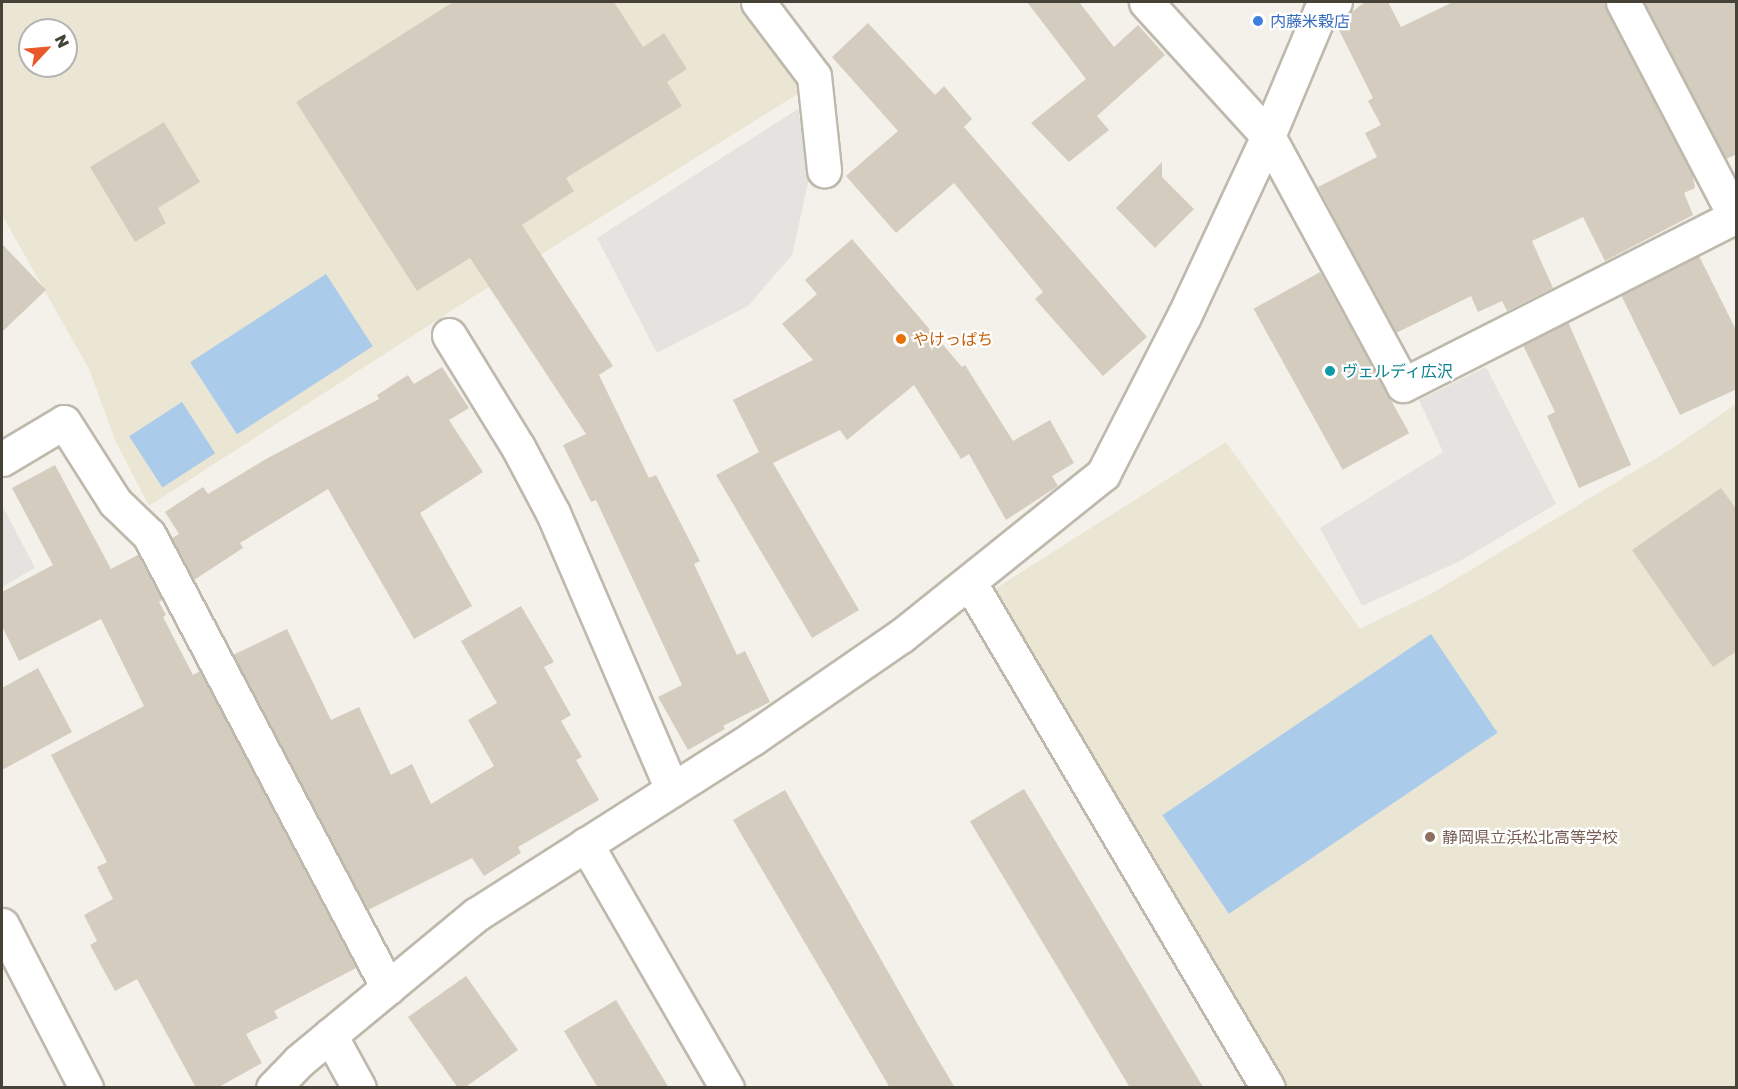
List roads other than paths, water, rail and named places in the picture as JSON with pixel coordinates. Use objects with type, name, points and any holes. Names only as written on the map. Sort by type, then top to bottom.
[{"type":"street","points":[[758,2],[814,76],[824,170]]},
{"type":"street","points":[[1146,2],[1268,136],[1403,385],[1736,216],[1623,2]]},
{"type":"street","points":[[278,1086],[330,1035],[477,914],[672,789],[892,642],[970,583],[1103,474],[1184,316],[1268,136],[1325,5]]},
{"type":"street","points":[[449,335],[518,447],[553,513],[672,789]]},
{"type":"street","points":[[2,459],[64,422],[115,502],[149,535],[388,988]]},
{"type":"street","points":[[970,583],[1268,1088]]},
{"type":"street","points":[[586,844],[728,1088]]},
{"type":"street","points":[[2,925],[86,1088]]},
{"type":"street","points":[[330,1035],[359,1088]]},
{"type":"water","points":[[326,274],[373,346],[237,434],[190,362]]},
{"type":"water","points":[[182,402],[215,453],[162,487],[129,436]]},
{"type":"water","points":[[1431,634],[1498,733],[1229,914],[1162,815]]},
{"type":"place","name":"内藤米穀店","points":[[1258,21]]},
{"type":"place","name":"やけっぱち","points":[[901,339]]},
{"type":"place","name":"ヴェルディ広沢","points":[[1330,371]]},
{"type":"place","name":"静岡県立浜松北高等学校","points":[[1430,837]]}]
